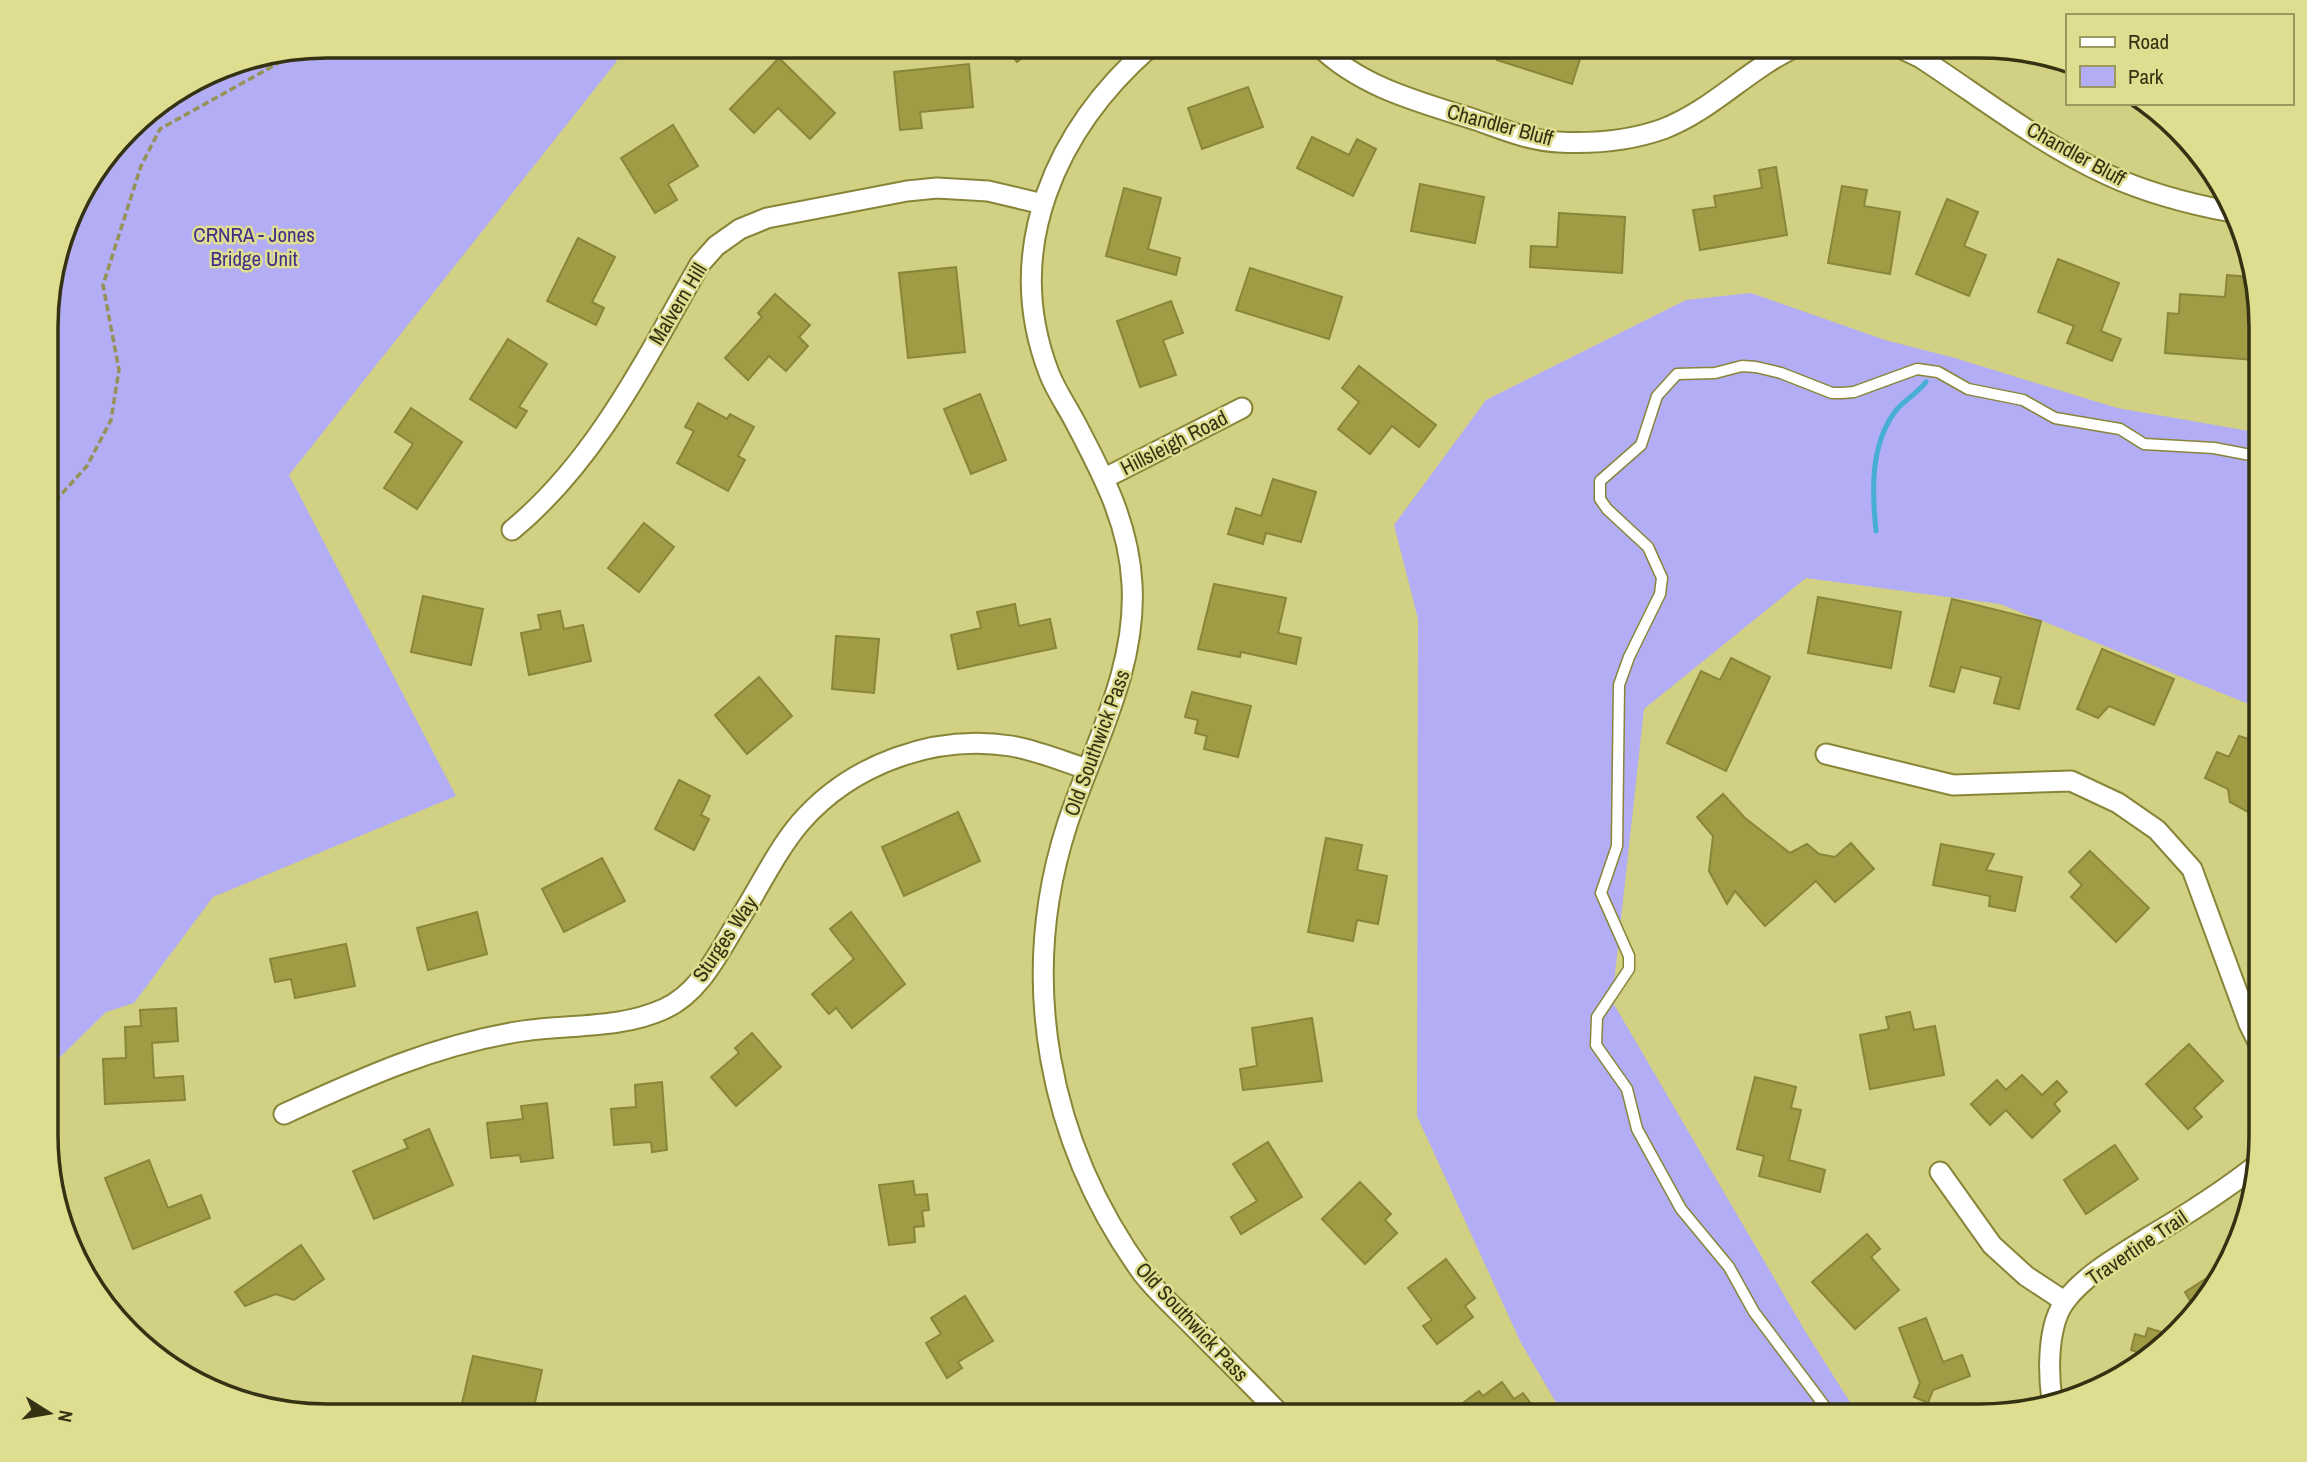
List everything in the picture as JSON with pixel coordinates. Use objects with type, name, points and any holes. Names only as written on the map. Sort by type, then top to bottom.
[{"type":"street","name":"Old Southwick Pass","points":[[1137,58],[1118,75],[1092,105],[1054,172],[1042,204],[1034,247],[1033,291],[1038,335],[1049,374],[1105,478],[1128,547],[1132,620],[1119,686],[1087,769],[1054,876],[1045,928],[1043,1017],[1061,1113],[1078,1160],[1108,1221],[1146,1278],[1270,1404]]},
{"type":"street","name":"Chandler Bluff","points":[[1334,58],[1357,76],[1398,95],[1517,134],[1555,142],[1604,142],[1665,128],[1706,106],[1770,58]]},
{"type":"street","name":"Chandler Bluff","points":[[1921,58],[2071,156],[2107,175],[2190,204],[2222,210]]},
{"type":"street","name":"Malvern Hill","points":[[512,530],[529,516],[596,442],[699,264],[716,246],[740,229],[767,218],[937,188],[988,191],[1042,204]]},
{"type":"street","name":"Hillsleigh Road","points":[[1105,478],[1242,408]]},
{"type":"street","name":"Sturges Way","points":[[284,1114],[384,1068],[433,1051],[523,1031],[617,1023],[673,1005],[689,993],[713,962],[800,823],[844,783],[878,765],[930,747],[978,743],[1012,746],[1087,769]]},
{"type":"street","points":[[1826,754],[1953,785],[2071,781],[2119,803],[2157,830],[2192,869],[2249,1024]]},
{"type":"street","points":[[1940,1172],[1992,1245],[2025,1276],[2064,1301],[2054,1332],[2048,1368],[2051,1395]]},
{"type":"street","name":"Travertine Trail","points":[[2064,1301],[2104,1266],[2207,1201],[2247,1172]]},
{"type":"lane","points":[[1823,1404],[1754,1312],[1729,1267],[1681,1209],[1637,1129],[1627,1088],[1596,1045],[1597,1017],[1629,969],[1629,956],[1601,893],[1617,846],[1619,685],[1629,657],[1656,604],[1662,578],[1648,547],[1607,509],[1600,499],[1600,481],[1641,445],[1657,396],[1677,374],[1715,373],[1742,366],[1781,373],[1832,393],[1854,392],[1917,369],[1928,369],[1968,389],[2023,400],[2055,418],[2120,429],[2144,444],[2214,448],[2249,455]]},
{"type":"path","points":[[58,498],[87,466],[111,420],[120,370],[103,285],[141,166],[160,129],[280,62]]},
{"type":"green space","name":"CRNRA - Jones Bridge Unit","points":[[309,58],[615,58],[617,61],[289,475],[456,796],[213,897],[134,1003],[106,1012],[58,1059],[58,309],[72,240],[94,192],[125,149],[163,113],[224,78],[257,67]]},
{"type":"green space","points":[[1751,293],[1885,340],[1955,358],[2117,408],[2249,431],[2249,704],[2000,604],[1806,578],[1644,709],[1612,1001],[1808,1336],[1851,1404],[1557,1404],[1521,1343],[1417,1116],[1418,619],[1394,525],[1486,400],[1686,300]]},
{"type":"building","points":[[779,58],[835,113],[810,139],[778,108],[754,133],[730,109]]},
{"type":"building","points":[[1498,58],[1580,58],[1572,84]]},
{"type":"building","points":[[969,64],[973,107],[920,112],[922,128],[900,130],[894,72]]},
{"type":"building","points":[[1248,87],[1263,127],[1202,149],[1188,108]]},
{"type":"building","points":[[673,125],[698,166],[668,184],[677,200],[655,213],[621,158]]},
{"type":"building","points":[[1312,137],[1349,155],[1357,139],[1376,149],[1353,196],[1297,168]]},
{"type":"building","points":[[1776,167],[1787,235],[1700,250],[1693,210],[1716,207],[1714,196],[1762,188],[1759,170]]},
{"type":"building","points":[[1420,184],[1484,197],[1475,243],[1411,231]]},
{"type":"building","points":[[1842,186],[1867,190],[1864,206],[1900,212],[1890,274],[1828,263]]},
{"type":"building","points":[[1124,188],[1161,198],[1148,249],[1180,258],[1176,275],[1106,256]]},
{"type":"building","points":[[1947,199],[1978,212],[1964,246],[1986,255],[1969,296],[1916,274]]},
{"type":"building","points":[[1559,213],[1625,217],[1622,273],[1530,267],[1531,246],[1557,247]]},
{"type":"building","points":[[578,238],[615,257],[592,302],[604,308],[596,325],[547,301]]},
{"type":"building","points":[[2058,259],[2119,283],[2101,331],[2121,339],[2112,361],[2067,343],[2074,326],[2038,312]]},
{"type":"building","points":[[956,267],[965,352],[908,358],[899,273]]},
{"type":"building","points":[[1250,268],[1342,297],[1329,339],[1236,310]]},
{"type":"building","points":[[2227,275],[2244,276],[2249,309],[2249,360],[2165,353],[2168,313],[2179,314],[2180,294],[2225,297]]},
{"type":"building","points":[[775,294],[810,325],[799,337],[808,346],[786,371],[769,356],[748,380],[725,358],[762,317],[758,313]]},
{"type":"building","points":[[1171,301],[1183,333],[1163,340],[1176,375],[1140,387],[1117,321]]},
{"type":"building","points":[[508,339],[547,364],[519,407],[527,411],[516,428],[470,399]]},
{"type":"building","points":[[1359,366],[1436,425],[1419,447],[1392,426],[1370,454],[1338,429],[1359,402],[1342,388]]},
{"type":"building","points":[[980,394],[1006,460],[971,474],[944,409]]},
{"type":"building","points":[[698,403],[727,419],[730,414],[754,427],[738,456],[745,460],[728,491],[677,463],[694,431],[685,427]]},
{"type":"building","points":[[411,408],[462,442],[417,509],[384,488],[413,444],[395,432]]},
{"type":"building","points":[[1273,479],[1316,492],[1301,542],[1266,533],[1263,544],[1228,534],[1236,508],[1261,516]]},
{"type":"building","points":[[644,523],[674,547],[639,592],[608,568]]},
{"type":"building","points":[[1214,584],[1286,598],[1278,633],[1301,638],[1296,664],[1241,652],[1240,657],[1198,649]]},
{"type":"building","points":[[423,596],[483,609],[471,665],[411,652]]},
{"type":"building","points":[[1818,597],[1901,612],[1891,668],[1808,653]]},
{"type":"building","points":[[1952,599],[2041,621],[2019,709],[1994,703],[2001,677],[1961,667],[1954,692],[1930,686]]},
{"type":"building","points":[[1015,604],[1019,626],[1050,619],[1056,648],[958,669],[951,635],[981,628],[977,612]]},
{"type":"building","points":[[560,611],[564,629],[583,625],[591,661],[529,675],[521,633],[541,629],[538,615]]},
{"type":"building","points":[[836,636],[879,639],[874,693],[832,689]]},
{"type":"building","points":[[2102,649],[2174,679],[2154,725],[2109,706],[2098,718],[2077,709]]},
{"type":"building","points":[[1731,658],[1770,677],[1726,771],[1667,743],[1701,671],[1720,680]]},
{"type":"building","points":[[759,677],[792,716],[747,754],[715,715]]},
{"type":"building","points":[[1192,692],[1251,706],[1238,757],[1204,749],[1207,736],[1195,733],[1198,720],[1185,717]]},
{"type":"building","points":[[2239,736],[2249,739],[2249,812],[2230,802],[2228,789],[2205,778],[2217,752],[2229,757]]},
{"type":"building","points":[[679,780],[710,796],[701,815],[709,819],[694,850],[655,829]]},
{"type":"building","points":[[1723,794],[1745,818],[1790,853],[1807,844],[1819,854],[1835,857],[1851,843],[1874,869],[1835,902],[1816,881],[1765,926],[1735,891],[1727,904],[1709,871],[1713,836],[1697,817]]},
{"type":"building","points":[[958,812],[980,861],[904,896],[882,847]]},
{"type":"building","points":[[1326,838],[1362,845],[1357,870],[1387,876],[1378,924],[1357,920],[1353,941],[1308,932]]},
{"type":"building","points":[[1941,844],[1994,854],[1986,870],[2022,877],[2015,911],[1989,906],[1990,896],[1933,885]]},
{"type":"building","points":[[2090,851],[2149,908],[2116,942],[2071,897],[2082,885],[2069,872]]},
{"type":"building","points":[[602,858],[625,901],[564,932],[542,889]]},
{"type":"building","points":[[477,912],[487,954],[428,970],[417,928]]},
{"type":"building","points":[[851,912],[905,984],[852,1028],[836,1008],[829,1014],[812,994],[854,959],[830,929]]},
{"type":"building","points":[[346,944],[355,986],[295,998],[291,979],[275,982],[270,959]]},
{"type":"building","points":[[176,1008],[178,1041],[152,1043],[154,1078],[183,1076],[185,1100],[105,1104],[103,1059],[126,1058],[125,1027],[141,1026],[140,1010]]},
{"type":"building","points":[[1910,1012],[1914,1030],[1935,1026],[1944,1075],[1870,1089],[1860,1035],[1889,1029],[1886,1017]]},
{"type":"building","points":[[1312,1018],[1322,1081],[1243,1090],[1240,1069],[1257,1066],[1252,1028]]},
{"type":"building","points":[[752,1033],[781,1067],[736,1106],[711,1077],[739,1053],[735,1048]]},
{"type":"building","points":[[2189,1044],[2223,1081],[2194,1108],[2202,1117],[2188,1129],[2146,1084]]},
{"type":"building","points":[[2022,1075],[2042,1095],[2057,1081],[2067,1092],[2054,1104],[2060,1111],[2032,1138],[2006,1110],[1990,1125],[1971,1104],[1997,1080],[2006,1090]]},
{"type":"building","points":[[1755,1077],[1796,1087],[1791,1108],[1801,1110],[1789,1160],[1825,1170],[1820,1192],[1759,1176],[1764,1156],[1737,1149]]},
{"type":"building","points":[[662,1082],[667,1150],[652,1152],[651,1142],[614,1145],[611,1109],[636,1107],[635,1085]]},
{"type":"building","points":[[547,1103],[553,1158],[521,1162],[520,1155],[491,1158],[487,1123],[523,1119],[521,1106]]},
{"type":"building","points":[[429,1129],[453,1185],[374,1219],[353,1171],[408,1148],[404,1140]]},
{"type":"building","points":[[1268,1142],[1302,1197],[1241,1234],[1231,1217],[1257,1201],[1233,1164]]},
{"type":"building","points":[[2115,1145],[2138,1179],[2086,1214],[2064,1180]]},
{"type":"building","points":[[149,1160],[168,1208],[201,1195],[210,1218],[133,1249],[105,1178]]},
{"type":"building","points":[[913,1181],[915,1195],[927,1194],[929,1210],[922,1211],[924,1226],[914,1227],[915,1242],[889,1245],[879,1185]]},
{"type":"building","points":[[1360,1182],[1391,1214],[1385,1220],[1397,1233],[1365,1264],[1322,1219]]},
{"type":"building","points":[[1867,1234],[1880,1249],[1871,1257],[1899,1290],[1855,1329],[1812,1282]]},
{"type":"building","points":[[301,1245],[324,1279],[294,1300],[276,1294],[245,1306],[235,1292]]},
{"type":"building","points":[[1446,1259],[1475,1298],[1465,1306],[1473,1317],[1437,1344],[1423,1326],[1432,1320],[1408,1288]]},
{"type":"building","points":[[2209,1277],[2191,1302],[2185,1292]]},
{"type":"building","points":[[965,1296],[993,1341],[958,1362],[962,1368],[947,1378],[926,1343],[941,1334],[931,1318]]},
{"type":"building","points":[[1926,1318],[1943,1362],[1962,1355],[1970,1376],[1933,1390],[1928,1403],[1914,1397],[1920,1383],[1899,1328]]},
{"type":"building","points":[[2148,1328],[2163,1332],[2139,1353],[2131,1350],[2135,1334],[2145,1337]]},
{"type":"building","points":[[473,1356],[542,1370],[535,1404],[462,1404]]},
{"type":"building","points":[[1502,1382],[1514,1399],[1523,1393],[1531,1404],[1463,1403],[1479,1391],[1483,1396]]},
{"type":"waterway","points":[[1876,531],[1874,470],[1880,440],[1897,409],[1926,382]]}]
